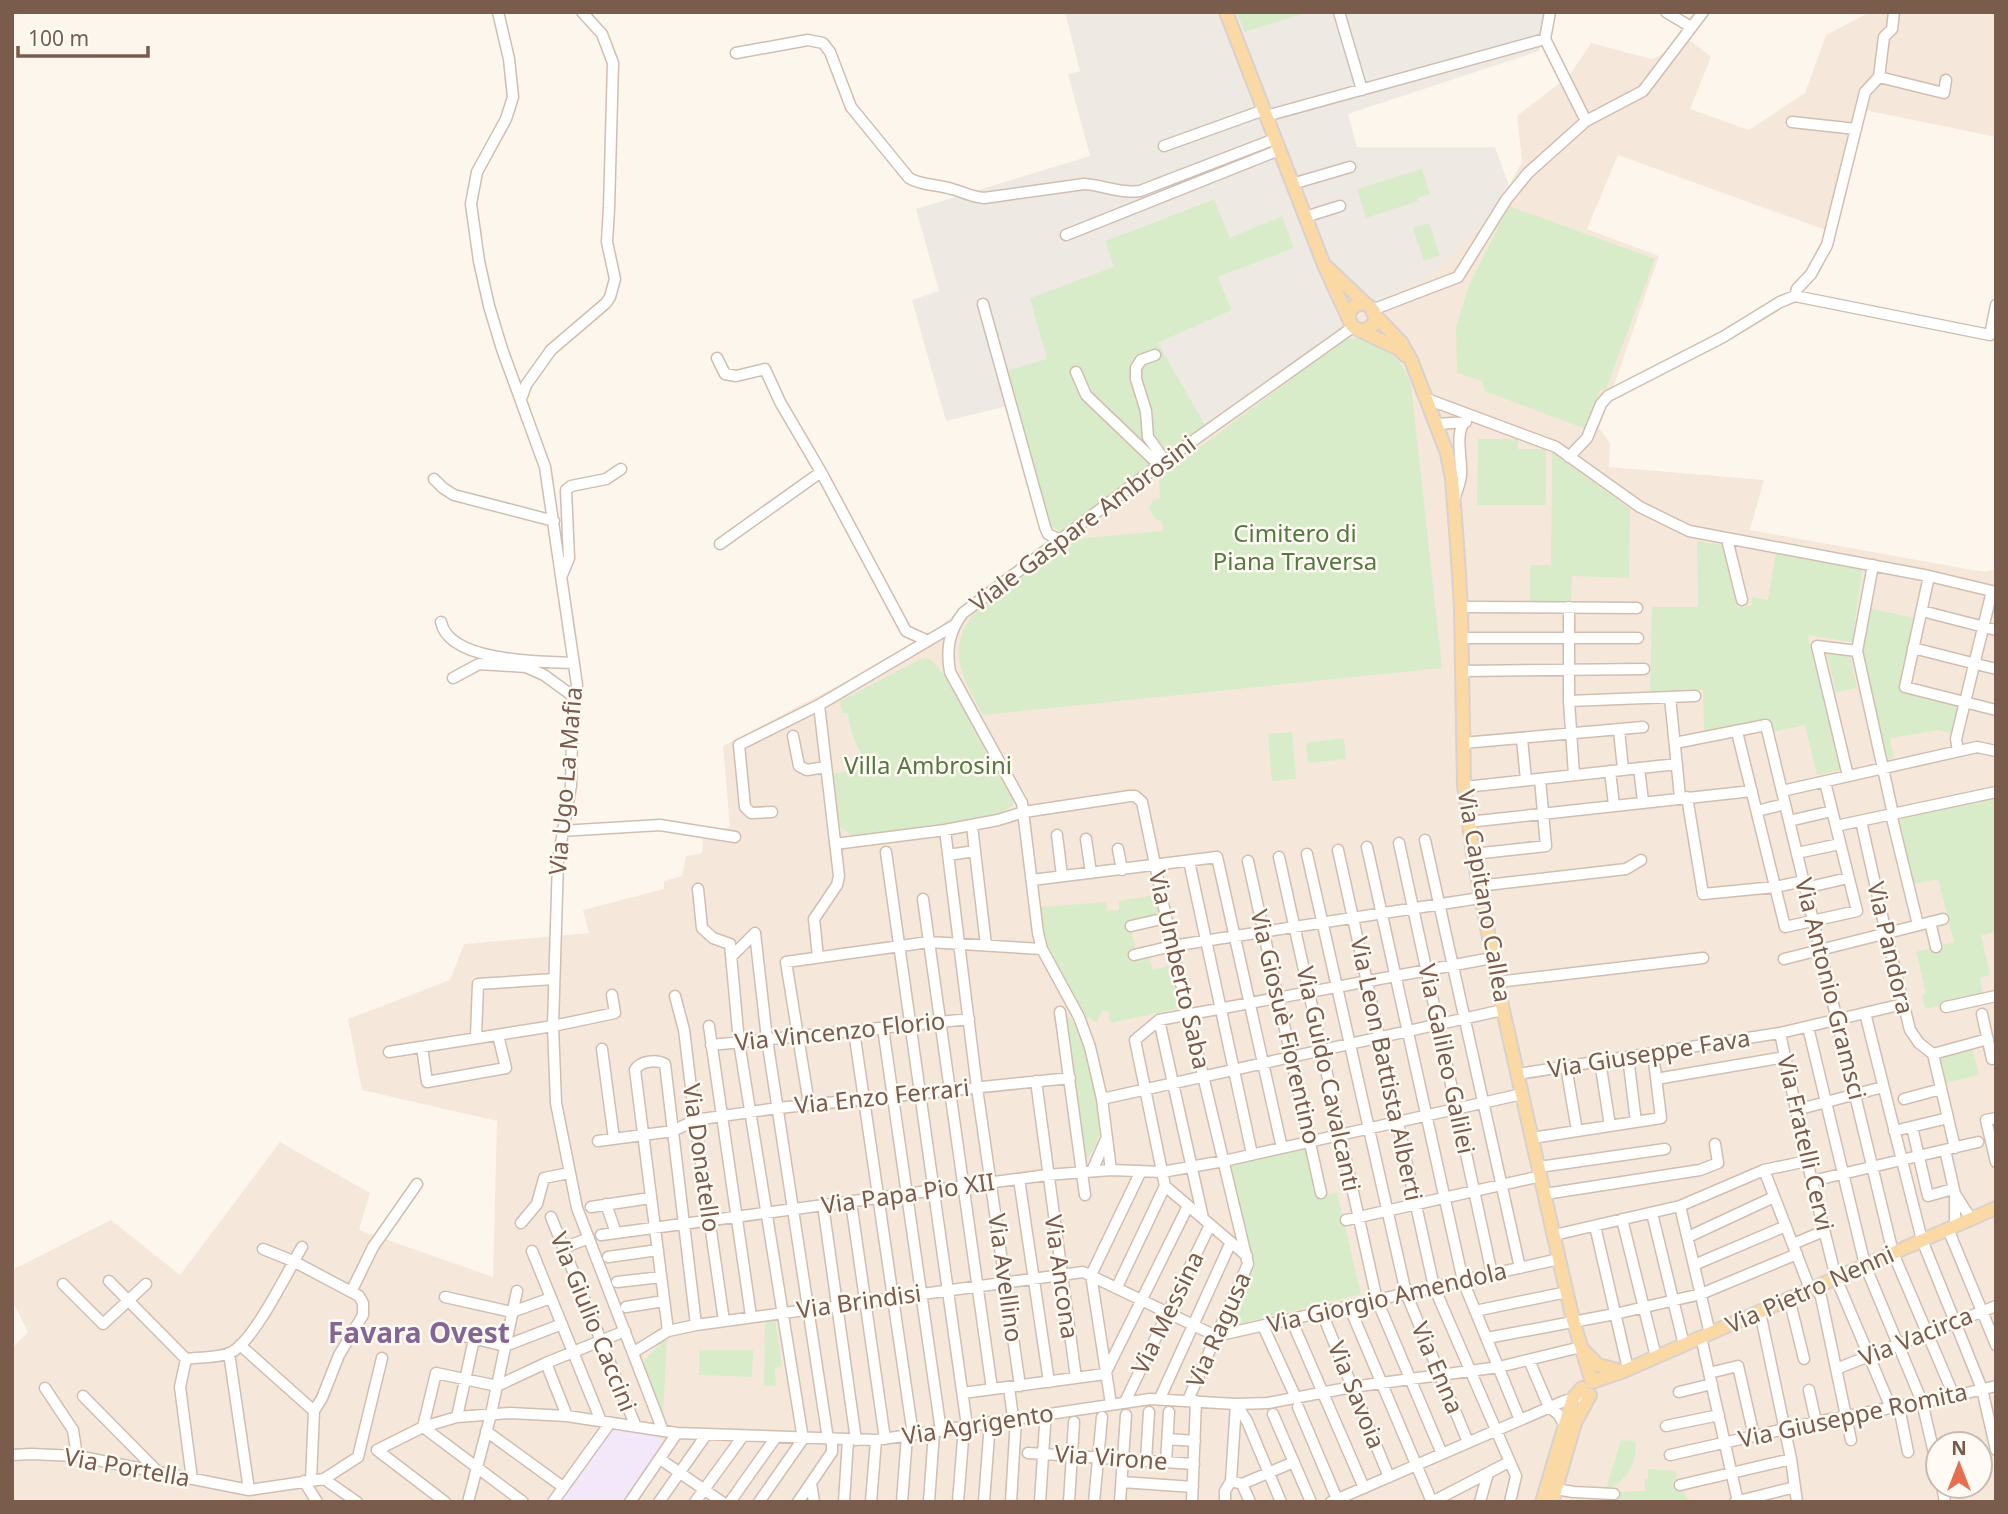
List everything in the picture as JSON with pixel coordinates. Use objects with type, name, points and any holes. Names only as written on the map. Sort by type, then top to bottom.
[{"type":"main road","points":[[1226,12],[1324,265],[1353,326],[1399,349],[1411,360]]},
{"type":"main road","name":"Via Capitano Callea","points":[[1324,265],[1372,310],[1401,342],[1411,360],[1447,453],[1454,500],[1461,607],[1465,788],[1472,854],[1503,1010],[1581,1348],[1587,1389]]},
{"type":"main road","points":[[1364,305],[1372,310],[1374,320],[1370,327],[1364,330],[1353,326],[1349,316],[1356,306],[1364,305]]},
{"type":"main road","name":"Via Pietro Nenni","points":[[1587,1389],[1996,1208]]},
{"type":"main road","points":[[1581,1348],[1598,1365],[1607,1369],[1626,1370]]},
{"type":"main road","points":[[1542,1502],[1564,1424],[1587,1389]]},
{"type":"main road","points":[[1554,1497],[1574,1424],[1587,1389]]},
{"type":"street","name":"Via Ugo La Mafia","points":[[498,12],[509,59],[513,97],[506,119],[477,172],[471,204],[489,306],[545,467],[577,694],[570,786],[558,860],[553,1026],[556,1103],[578,1208],[663,1431]]},
{"type":"street","points":[[521,399],[526,386],[551,350],[606,303],[615,279],[606,232],[609,208],[612,63],[603,34],[582,12]]},
{"type":"street","points":[[1339,12],[1362,90]]},
{"type":"street","points":[[1549,12],[1545,39],[1586,121]]},
{"type":"street","points":[[1666,12],[1691,27]]},
{"type":"street","points":[[1372,310],[1458,278],[1516,186],[1586,121],[1643,91],[1703,12]]},
{"type":"street","points":[[1795,296],[1827,246],[1864,92],[1878,78],[1884,37],[1892,29],[1894,12]]},
{"type":"street","points":[[1164,146],[1265,113],[1362,90],[1545,39]]},
{"type":"street","points":[[737,53],[808,40],[823,43],[830,52],[852,107],[909,178],[975,197],[1084,184],[1122,192],[1140,191],[1277,144]]},
{"type":"street","points":[[1878,78],[1944,93],[1946,80]]},
{"type":"street","points":[[1792,122],[1856,129]]},
{"type":"street","points":[[1066,235],[1277,144]]},
{"type":"street","points":[[1292,184],[1350,167]]},
{"type":"street","points":[[1306,217],[1340,206]]},
{"type":"street","points":[[1569,457],[1587,438],[1601,404],[1608,396],[1723,337],[1780,302],[1795,296],[1990,335],[1996,305]]},
{"type":"street","points":[[983,304],[1045,527],[1048,534],[1060,540]]},
{"type":"street","name":"Viale Gaspare Ambrosini","points":[[1108,1170],[1102,1099],[1090,1048],[1079,1017],[1042,949],[1038,933],[1022,803],[950,672],[948,648],[953,626],[963,613],[1162,463],[1353,326]]},
{"type":"street","points":[[1156,355],[1141,360],[1136,379],[1146,411],[1149,437],[1162,463]]},
{"type":"street","points":[[717,358],[725,374],[737,376],[765,369],[780,402],[821,472],[906,631],[928,641]]},
{"type":"street","points":[[1076,372],[1086,395],[1162,463]]},
{"type":"street","points":[[1427,399],[1551,445],[1651,514],[1689,531],[1929,576],[1994,592],[1956,739],[1958,751]]},
{"type":"street","points":[[1437,424],[1443,418],[1458,412]]},
{"type":"street","points":[[1437,424],[1480,419]]},
{"type":"street","points":[[1454,500],[1461,477],[1460,436],[1464,422]]},
{"type":"street","points":[[562,576],[569,558],[566,489],[612,477],[621,469]]},
{"type":"street","points":[[720,544],[821,472]]},
{"type":"street","points":[[434,479],[454,495],[554,521]]},
{"type":"street","points":[[1727,539],[1742,600]]},
{"type":"street","points":[[1872,565],[1857,651],[1917,925]]},
{"type":"street","points":[[1929,576],[1905,687],[1996,710]]},
{"type":"street","points":[[1461,607],[1637,608]]},
{"type":"street","points":[[1569,607],[1569,701],[1574,775]]},
{"type":"street","points":[[1922,611],[1996,630]]},
{"type":"street","points":[[442,622],[451,640],[475,653],[574,663]]},
{"type":"street","points":[[772,812],[751,813],[745,807],[739,745],[819,705],[953,626]]},
{"type":"street","points":[[1462,638],[1637,638]]},
{"type":"street","points":[[1848,776],[1817,646],[1857,651]]},
{"type":"street","points":[[1913,648],[1996,668]]},
{"type":"street","points":[[453,678],[478,664],[526,667],[544,675],[570,694],[577,694]]},
{"type":"street","points":[[1462,671],[1644,669]]},
{"type":"street","points":[[1569,701],[1695,696]]},
{"type":"street","points":[[1670,697],[1677,764],[1703,894],[1848,878]]},
{"type":"street","points":[[818,957],[813,924],[837,885],[839,867],[819,705]]},
{"type":"street","name":"Via Antonio Gramsci","points":[[1737,732],[1766,725],[1894,1253],[1954,1396]]},
{"type":"street","points":[[1463,743],[1643,727]]},
{"type":"street","points":[[1619,730],[1623,769]]},
{"type":"street","points":[[1675,743],[1737,732],[1785,927],[1857,911],[1825,782]]},
{"type":"street","points":[[793,736],[799,766],[807,770],[826,767]]},
{"type":"street","points":[[1522,739],[1526,780]]},
{"type":"street","points":[[1782,791],[1977,747],[1996,751]]},
{"type":"street","points":[[1465,788],[1677,764]]},
{"type":"street","points":[[1639,768],[1643,801]]},
{"type":"street","points":[[1610,771],[1614,805]]},
{"type":"street","points":[[1472,854],[1546,846],[1540,779]]},
{"type":"street","points":[[1468,822],[1752,791]]},
{"type":"street","points":[[1836,826],[1996,792]]},
{"type":"street","name":"Via Umberto Saba","points":[[1024,812],[1135,796],[1142,802],[1172,946],[1247,1256]]},
{"type":"street","points":[[1757,811],[1785,804]]},
{"type":"street","points":[[1789,821],[1832,811]]},
{"type":"street","points":[[835,845],[972,826],[1024,812]]},
{"type":"street","name":"Via Pandora","points":[[1861,821],[1903,1004],[1914,1037],[1933,1054],[1948,1118],[1954,1191]]},
{"type":"street","points":[[561,831],[660,825],[735,837]]},
{"type":"street","points":[[972,826],[986,945]]},
{"type":"street","name":"Via Avellino","points":[[945,830],[977,1088],[1020,1386]]},
{"type":"street","points":[[1057,835],[1062,877]]},
{"type":"street","points":[[1086,839],[1091,873]]},
{"type":"street","points":[[1425,840],[1520,1268]]},
{"type":"street","name":"Via Galileo Galilei","points":[[1399,843],[1492,1274]]},
{"type":"street","points":[[1797,853],[1840,844]]},
{"type":"street","points":[[1367,847],[1463,1281],[1520,1419]]},
{"type":"street","points":[[1118,849],[1122,870]]},
{"type":"street","name":"Via Leon Battista Alberti","points":[[1338,850],[1434,1287],[1516,1476],[1510,1502]]},
{"type":"street","points":[[948,855],[975,851]]},
{"type":"street","points":[[887,852],[963,1393],[966,1427],[958,1502]]},
{"type":"street","name":"Via Enna","points":[[1307,854],[1406,1293],[1468,1442]]},
{"type":"street","points":[[1031,880],[1217,857],[1282,1148]]},
{"type":"street","name":"Via Guido Cavalcanti","points":[[1279,857],[1377,1300],[1442,1454]]},
{"type":"street","points":[[1135,955],[1206,940],[1439,904],[1479,892],[1626,869],[1641,860]]},
{"type":"street","points":[[1189,861],[1252,1154]]},
{"type":"street","name":"Via Giosuè Fiorentino","points":[[1248,861],[1321,1193]]},
{"type":"street","points":[[698,889],[702,928],[713,938],[730,944],[738,1042],[803,1439],[759,1502]]},
{"type":"street","points":[[923,899],[992,1389]]},
{"type":"street","points":[[1131,926],[1166,918]]},
{"type":"street","points":[[1784,959],[1943,919]]},
{"type":"street","points":[[1930,922],[1936,947]]},
{"type":"street","points":[[731,957],[755,933],[767,1039],[832,1452],[798,1502]]},
{"type":"street","points":[[809,1104],[786,962],[929,942],[1042,949]]},
{"type":"street","points":[[1117,1287],[1165,1186],[1135,1040],[1158,1020],[1492,958]]},
{"type":"street","points":[[1497,982],[1703,958]]},
{"type":"street","points":[[476,1037],[478,984],[554,979]]},
{"type":"street","points":[[389,1052],[553,1026],[615,1013],[611,995]]},
{"type":"street","name":"Via Donatello","points":[[676,996],[684,1030],[724,1321]]},
{"type":"street","points":[[1946,1007],[1996,996]]},
{"type":"street","name":"Via Giuseppe Fava","points":[[1518,1074],[1780,1033],[1903,1004]]},
{"type":"street","points":[[1102,1099],[1503,1010]]},
{"type":"street","points":[[1060,1012],[1087,1171],[1085,1195]]},
{"type":"street","points":[[1865,1013],[1922,1240],[1982,1389],[1996,1450]]},
{"type":"street","points":[[1982,1014],[1992,1059],[1996,1058]]},
{"type":"street","name":"Via Vincenzo Florio","points":[[711,1045],[969,1019]]},
{"type":"street","points":[[1158,1020],[1207,1222]]},
{"type":"street","points":[[709,1026],[751,1316]]},
{"type":"street","points":[[1808,1027],[1865,1265],[1922,1402],[1928,1430]]},
{"type":"street","points":[[883,1028],[937,1431],[929,1502]]},
{"type":"street","points":[[854,1031],[910,1436],[902,1502]]},
{"type":"street","name":"Via Fratelli Cervi","points":[[1780,1033],[1807,1161],[1836,1278],[1895,1407],[1908,1452]]},
{"type":"street","points":[[422,1047],[427,1082],[506,1068],[498,1035]]},
{"type":"street","points":[[1933,1054],[1988,1039]]},
{"type":"street","points":[[602,1049],[614,1139]]},
{"type":"street","points":[[1532,1138],[1661,1118],[1653,1053]]},
{"type":"street","points":[[1628,1057],[1636,1122]]},
{"type":"street","points":[[1656,1079],[1785,1057]]},
{"type":"street","points":[[668,1332],[635,1070],[642,1064],[660,1061],[665,1064],[696,1325]]},
{"type":"street","points":[[1600,1061],[1610,1126]]},
{"type":"street","points":[[1566,1066],[1577,1131]]},
{"type":"street","name":"Via Enzo Ferrari","points":[[598,1141],[673,1131],[695,1120],[778,1108],[1070,1078]]},
{"type":"street","name":"Via Ancona","points":[[1036,1081],[1076,1378]]},
{"type":"street","points":[[1796,1110],[1883,1087]]},
{"type":"street","points":[[1904,1099],[1941,1089]]},
{"type":"street","name":"Via Papa Pio XII","points":[[601,1235],[1047,1175],[1108,1170],[1162,1172],[1224,1161],[1522,1094]]},
{"type":"street","points":[[1894,1132],[1948,1118]]},
{"type":"street","points":[[1991,1119],[1996,1162]]},
{"type":"street","points":[[1912,1127],[1928,1196],[1954,1191]]},
{"type":"street","points":[[1106,1139],[1122,1162],[1136,1171],[1091,1275],[1111,1404]]},
{"type":"street","name":"Viale Gaspare Ambrosini","points":[[1087,1171],[1106,1139]]},
{"type":"street","points":[[1812,1181],[1978,1142]]},
{"type":"street","points":[[1545,1194],[1700,1170],[1718,1163],[1714,1144]]},
{"type":"street","points":[[1346,1220],[1502,1186],[1540,1171],[1665,1149]]},
{"type":"street","points":[[1554,1235],[1680,1206],[1764,1170],[1807,1161]]},
{"type":"street","points":[[1764,1170],[1813,1288],[1836,1369],[1851,1440]]},
{"type":"street","points":[[521,1223],[537,1204],[544,1178],[569,1172]]},
{"type":"street","points":[[1019,1179],[1049,1382]]},
{"type":"street","points":[[351,1292],[373,1247],[417,1184]]},
{"type":"street","name":"Via Ragusa","points":[[1165,1186],[1247,1256],[1248,1264],[1216,1336],[1192,1400]]},
{"type":"street","points":[[1954,1191],[1971,1219]]},
{"type":"street","points":[[1954,1191],[1952,1227],[1996,1345]]},
{"type":"street","points":[[1688,1237],[1774,1197]]},
{"type":"street","points":[[592,1207],[650,1198]]},
{"type":"street","points":[[850,1202],[881,1439],[871,1502]]},
{"type":"street","points":[[606,1204],[616,1233]]},
{"type":"street","points":[[823,1205],[852,1440],[844,1502]]},
{"type":"street","points":[[1105,1374],[1188,1206]]},
{"type":"street","points":[[1680,1206],[1701,1294],[1709,1373],[1737,1501],[1770,1498],[1795,1487]]},
{"type":"street","points":[[1652,1213],[1684,1345]]},
{"type":"street","name":"Via Giulio Caccini","points":[[551,1217],[636,1427]]},
{"type":"street","points":[[1622,1219],[1656,1357]]},
{"type":"street","name":"Via Messina","points":[[1125,1402],[1207,1222]]},
{"type":"street","points":[[1595,1226],[1626,1370]]},
{"type":"street","points":[[1694,1265],[1786,1226]]},
{"type":"street","points":[[1487,1338],[1615,1314],[1701,1294],[1795,1249],[1824,1231]]},
{"type":"street","points":[[563,1248],[589,1238]]},
{"type":"street","points":[[1160,1398],[1231,1242]]},
{"type":"street","points":[[186,1359],[229,1353],[240,1345],[259,1321],[302,1247]]},
{"type":"street","points":[[263,1249],[293,1261],[362,1300],[363,1315],[339,1355],[322,1398],[313,1412],[308,1481],[317,1502]]},
{"type":"street","points":[[608,1257],[658,1250]]},
{"type":"street","points":[[532,1251],[605,1422],[553,1502]]},
{"type":"street","name":"Via Giorgio Amendola","points":[[1216,1336],[1559,1259]]},
{"type":"street","name":"Via Brindisi","points":[[634,1352],[668,1332],[696,1325],[1083,1272],[1091,1275]]},
{"type":"street","points":[[1091,1275],[1216,1336]]},
{"type":"street","points":[[617,1282],[661,1277]]},
{"type":"street","points":[[109,1281],[186,1359]]},
{"type":"street","points":[[63,1284],[103,1324],[146,1284]]},
{"type":"street","points":[[468,1502],[491,1414],[517,1291]]},
{"type":"street","points":[[1475,1311],[1567,1292]]},
{"type":"street","points":[[445,1297],[512,1312],[551,1298]]},
{"type":"street","points":[[1789,1298],[1804,1359]]},
{"type":"street","points":[[626,1307],[664,1301]]},
{"type":"street","points":[[1349,1306],[1432,1502],[1509,1462]]},
{"type":"street","name":"Via Vacirca","points":[[1836,1369],[1996,1306]]},
{"type":"street","name":"Via Savoia","points":[[1322,1312],[1390,1476]]},
{"type":"street","points":[[1760,1312],[1785,1429],[1797,1502]]},
{"type":"street","points":[[1291,1320],[1364,1488]]},
{"type":"street","points":[[455,1334],[505,1346],[562,1324]]},
{"type":"street","points":[[1263,1326],[1297,1402],[1334,1500],[1587,1389]]},
{"type":"street","points":[[523,1502],[423,1427],[436,1373],[497,1386],[625,1331]]},
{"type":"street","points":[[457,1417],[474,1339]]},
{"type":"street","points":[[240,1345],[313,1412]]},
{"type":"street","name":"Via Agrigento","points":[[445,1502],[377,1450],[423,1427],[457,1417],[491,1414],[567,1416],[706,1435],[830,1440],[881,1439],[1160,1398],[1236,1404],[1297,1402],[1322,1392],[1499,1367],[1581,1348]]},
{"type":"street","points":[[229,1353],[249,1490]]},
{"type":"street","points":[[186,1359],[180,1387],[192,1479]]},
{"type":"street","points":[[357,1502],[324,1479],[358,1457],[382,1359]]},
{"type":"street","points":[[1529,1360],[1549,1407],[1558,1414],[1564,1424]]},
{"type":"street","points":[[546,1363],[567,1416]]},
{"type":"street","points":[[1709,1373],[1738,1366],[1754,1436]]},
{"type":"street","points":[[963,1393],[1105,1374]]},
{"type":"street","points":[[1679,1392],[1712,1384]]},
{"type":"street","name":"Via Giuseppe Romita","points":[[1670,1455],[1996,1386]]},
{"type":"street","points":[[1009,1387],[1015,1418],[1012,1502]]},
{"type":"street","points":[[45,1388],[73,1430],[77,1456]]},
{"type":"street","points":[[1809,1390],[1816,1422]]},
{"type":"street","points":[[83,1396],[158,1472]]},
{"type":"street","points":[[1192,1400],[1195,1441],[1192,1502]]},
{"type":"street","points":[[1236,1404],[1247,1420],[1282,1502]]},
{"type":"street","points":[[1236,1404],[1237,1482],[1250,1502]]},
{"type":"street","points":[[1146,1460],[1149,1412]]},
{"type":"street","points":[[1166,1462],[1170,1412]]},
{"type":"street","points":[[1273,1414],[1311,1502]]},
{"type":"street","points":[[1121,1502],[1126,1415]]},
{"type":"street","points":[[1666,1426],[1719,1415]]},
{"type":"street","points":[[1094,1502],[1102,1418]]},
{"type":"street","points":[[984,1502],[990,1422]]},
{"type":"street","points":[[1069,1502],[1074,1422]]},
{"type":"street","points":[[1040,1502],[1045,1425]]},
{"type":"street","points":[[486,1432],[564,1487]]},
{"type":"street","points":[[630,1502],[677,1433]]},
{"type":"street","points":[[659,1502],[706,1435]]},
{"type":"street","points":[[695,1502],[743,1436]]},
{"type":"street","points":[[730,1502],[776,1437]]},
{"type":"street","points":[[1167,1439],[1195,1441]]},
{"type":"street","name":"Via Virone","points":[[1028,1453],[1194,1464]]},
{"type":"street","name":"Via Portella","points":[[12,1455],[77,1456],[249,1490],[324,1479]]},
{"type":"street","points":[[660,1459],[722,1502]]},
{"type":"street","points":[[1680,1485],[1791,1460]]},
{"type":"street","points":[[1225,1502],[1225,1492],[1237,1482],[1294,1462]]},
{"type":"street","points":[[1480,1502],[1488,1473]]},
{"type":"street","points":[[1122,1482],[1193,1487]]},
{"type":"street","points":[[811,1483],[814,1502]]},
{"type":"street","points":[[1554,1497],[1614,1494]]},
{"type":"shaded area","points":[[1065,12],[1545,12],[1539,51],[1348,114],[1357,147],[1495,147],[1509,186],[1484,223],[1425,280],[1392,292],[1206,426],[1158,343],[1232,310],[1218,277],[1294,248],[1230,238],[1213,199],[1105,241],[1115,267],[1015,404],[946,421],[912,300],[939,291],[916,209],[1090,156],[1068,74],[1080,71]]},
{"type":"shaded area","points":[[1870,12],[1996,12],[1996,137],[1865,110],[1834,233],[1618,155],[1587,229],[1659,256],[1599,428],[1610,443],[1609,467],[1764,480],[1750,530],[1984,572],[1996,569],[1996,1502],[12,1502],[12,1348],[28,1332],[12,1300],[12,1270],[111,1220],[180,1275],[280,1142],[370,1193],[359,1230],[493,1277],[497,1121],[362,1090],[348,1019],[450,980],[464,944],[589,933],[583,910],[664,889],[664,881],[682,876],[686,856],[702,853],[703,833],[730,827],[723,746],[919,643],[1059,532],[1392,292],[1425,280],[1484,223],[1509,186],[1522,162],[1517,116],[1569,76],[1591,43],[1652,59],[1691,41],[1711,57],[1690,109],[1749,130],[1805,93],[1826,35]]},
{"type":"shaded area","points":[[612,1426],[659,1435],[663,1443],[622,1502],[557,1502]]},
{"type":"green space","points":[[1237,12],[1305,12],[1305,13],[1244,32]]},
{"type":"green space","points":[[1422,169],[1430,194],[1417,198],[1418,201],[1366,218],[1357,189]]},
{"type":"green space","points":[[1214,199],[1230,238],[1282,216],[1294,248],[1218,277],[1232,310],[1158,343],[1206,426],[1059,532],[1048,524],[1006,371],[1047,359],[1030,298],[1114,267],[1105,241]]},
{"type":"green space","points":[[1509,206],[1655,259],[1606,389],[1599,391],[1586,429],[1485,391],[1482,381],[1457,373],[1456,327],[1469,285]]},
{"type":"green space","points":[[1429,223],[1440,255],[1424,261],[1413,228]]},
{"type":"green space","name":"Cimitero di Piana Traversa","points":[[1360,338],[1377,344],[1392,354],[1408,375],[1411,384],[1442,668],[983,715],[968,686],[959,660],[962,634],[980,606],[1074,539],[1163,531],[1162,521],[1155,519],[1149,509],[1153,500],[1160,498],[1159,477],[1346,339]]},
{"type":"green space","points":[[1478,439],[1518,439],[1518,449],[1546,449],[1546,505],[1477,505]]},
{"type":"green space","points":[[1552,452],[1630,509],[1629,578],[1572,576],[1571,602],[1530,602],[1530,565],[1551,565]]},
{"type":"green space","points":[[1697,541],[1722,545],[1738,607],[1751,606],[1752,597],[1768,600],[1776,552],[1863,567],[1852,642],[1808,635],[1841,770],[1817,775],[1805,725],[1772,732],[1768,718],[1704,733],[1703,690],[1650,692],[1652,607],[1698,607]]},
{"type":"green space","points":[[1869,608],[1914,618],[1899,688],[1960,704],[1953,734],[1938,730],[1890,738],[1894,758],[1882,760],[1860,656]]},
{"type":"green space","points":[[1827,654],[1850,655],[1857,688],[1836,692]]},
{"type":"green space","name":"Villa Ambrosini","points":[[927,658],[940,669],[966,712],[990,762],[1009,788],[1013,805],[1003,811],[963,822],[854,837],[840,827],[833,774],[870,767],[855,742],[848,713],[842,713],[840,701]]},
{"type":"green space","points":[[1292,732],[1296,779],[1272,781],[1268,734]]},
{"type":"green space","points":[[1344,738],[1346,759],[1308,763],[1306,743]]},
{"type":"green space","points":[[1996,795],[1996,932],[1981,935],[1990,975],[1980,978],[1983,996],[1925,1009],[1922,995],[1926,993],[1916,952],[1954,942],[1938,879],[1911,885],[1896,821],[1898,818]]},
{"type":"green space","points":[[1155,895],[1160,920],[1131,930],[1136,951],[1147,949],[1153,970],[1169,966],[1180,1008],[1110,1023],[1109,1012],[1102,1010],[1097,1022],[1081,1010],[1059,973],[1045,940],[1040,907],[1106,902],[1107,911],[1119,910],[1119,901]]},
{"type":"green space","points":[[1065,1014],[1081,1035],[1096,1087],[1098,1137],[1084,1162]]},
{"type":"green space","points":[[1972,1047],[1979,1075],[1945,1083],[1938,1056]]},
{"type":"green space","points":[[1306,1147],[1316,1197],[1337,1193],[1361,1294],[1227,1327],[1244,1292],[1252,1259],[1229,1165]]},
{"type":"green space","points":[[775,1317],[782,1367],[775,1368],[776,1386],[764,1386],[765,1318]]},
{"type":"green space","points":[[667,1336],[663,1416],[643,1362]]},
{"type":"green space","points":[[699,1350],[753,1350],[752,1377],[699,1375]]},
{"type":"green space","points":[[1621,1440],[1635,1441],[1633,1463],[1620,1482],[1606,1489]]},
{"type":"green space","points":[[1648,1469],[1675,1471],[1678,1483],[1690,1502],[1616,1502],[1616,1492],[1645,1491]]},
{"type":"district","name":"Favara Ovest","points":[[419,1333]]}]
